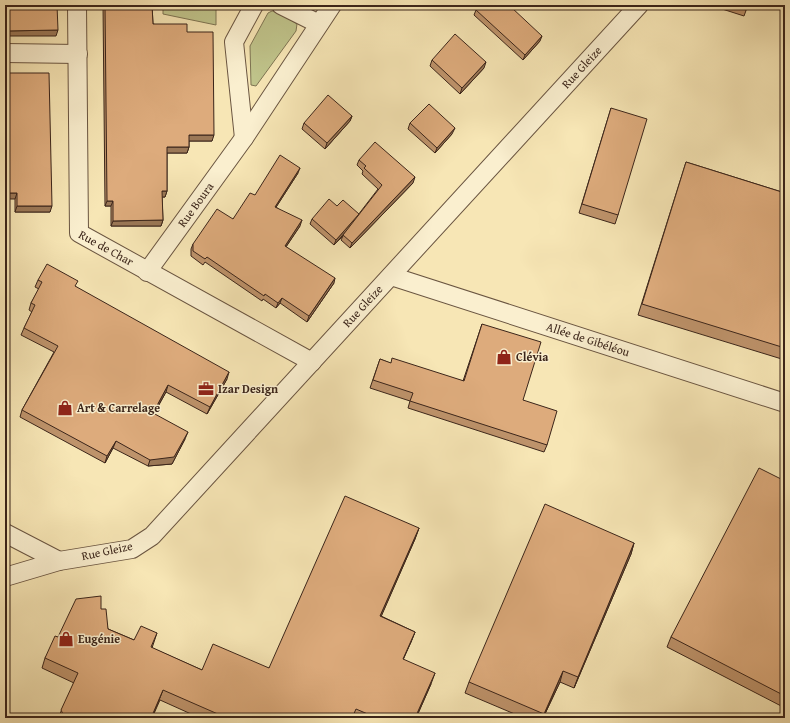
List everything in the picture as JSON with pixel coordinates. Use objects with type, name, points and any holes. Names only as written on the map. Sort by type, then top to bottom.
[{"type":"street","name":"Rue de Char","points":[[77,5],[79,234],[312,362]]},
{"type":"street","points":[[244,138],[234,42],[254,5]]},
{"type":"street","points":[[282,5],[319,24]]},
{"type":"street","name":"Rue Boura","points":[[147,272],[244,138],[332,5]]},
{"type":"street","name":"Rue Gleize","points":[[5,577],[59,561],[132,549],[152,536],[639,5]]},
{"type":"street","points":[[5,53],[78,54]]},
{"type":"street","name":"Allée de Gibéléou","points":[[391,276],[785,403]]},
{"type":"street","points":[[5,534],[59,561]]},
{"type":"green space","points":[[163,5],[216,5],[216,25],[163,14]]},
{"type":"green space","points":[[277,11],[297,24],[296,31],[256,86],[251,85],[250,46],[268,13]]},
{"type":"building","points":[[5,5],[57,5],[58,30],[5,31]]},
{"type":"building","points":[[105,5],[152,5],[153,24],[187,24],[187,32],[213,32],[214,135],[189,135],[189,147],[167,147],[167,191],[162,191],[163,220],[113,221],[113,201],[107,201]]},
{"type":"building","points":[[480,5],[514,5],[511,7],[542,36],[525,55],[476,10]]},
{"type":"building","points":[[729,5],[748,5],[746,10]]},
{"type":"building","points":[[455,34],[486,62],[462,88],[432,60]]},
{"type":"building","points":[[5,73],[49,73],[52,206],[17,206],[17,193],[5,193]]},
{"type":"building","points":[[328,95],[352,116],[327,143],[304,123]]},
{"type":"building","points":[[429,104],[455,128],[437,148],[410,123]]},
{"type":"building","points":[[611,108],[647,119],[618,215],[582,204]]},
{"type":"building","points":[[375,142],[415,177],[352,243],[343,235],[382,185],[364,168],[366,166],[359,160]]},
{"type":"building","points":[[280,155],[300,168],[275,207],[302,220],[285,246],[335,278],[309,316],[282,298],[278,303],[265,294],[264,296],[207,257],[205,259],[193,251],[193,244],[217,209],[233,219],[250,193],[255,195]]},
{"type":"building","points":[[686,162],[785,193],[785,348],[642,304]]},
{"type":"building","points":[[329,199],[337,206],[343,200],[359,214],[336,240],[312,219]]},
{"type":"building","points":[[47,264],[78,281],[75,286],[229,372],[210,407],[168,385],[153,413],[188,432],[174,457],[150,460],[116,441],[107,456],[22,410],[58,346],[24,328],[35,305],[31,303],[42,282],[38,280]]},
{"type":"building","points":[[482,324],[541,342],[523,400],[557,411],[547,445],[410,401],[413,393],[373,380],[380,359],[391,363],[392,358],[464,381]]},
{"type":"building","points":[[759,468],[785,481],[785,696],[671,637]]},
{"type":"building","points":[[345,496],[419,528],[380,616],[415,632],[403,659],[435,673],[415,718],[377,718],[356,709],[352,718],[227,718],[163,690],[151,718],[65,718],[61,710],[78,673],[45,658],[55,636],[58,637],[76,599],[101,596],[101,609],[106,609],[108,629],[134,640],[141,626],[157,633],[151,647],[202,670],[213,644],[269,668]]},
{"type":"building","points":[[545,504],[634,543],[578,677],[563,671],[544,714],[469,682]]},
{"type":"place","name":"Clévia","points":[[504,357]]},
{"type":"place","name":"Izar Design","points":[[206,389]]},
{"type":"place","name":"Art & Carrelage","points":[[65,408]]},
{"type":"place","name":"Eugénie","points":[[66,639]]}]
